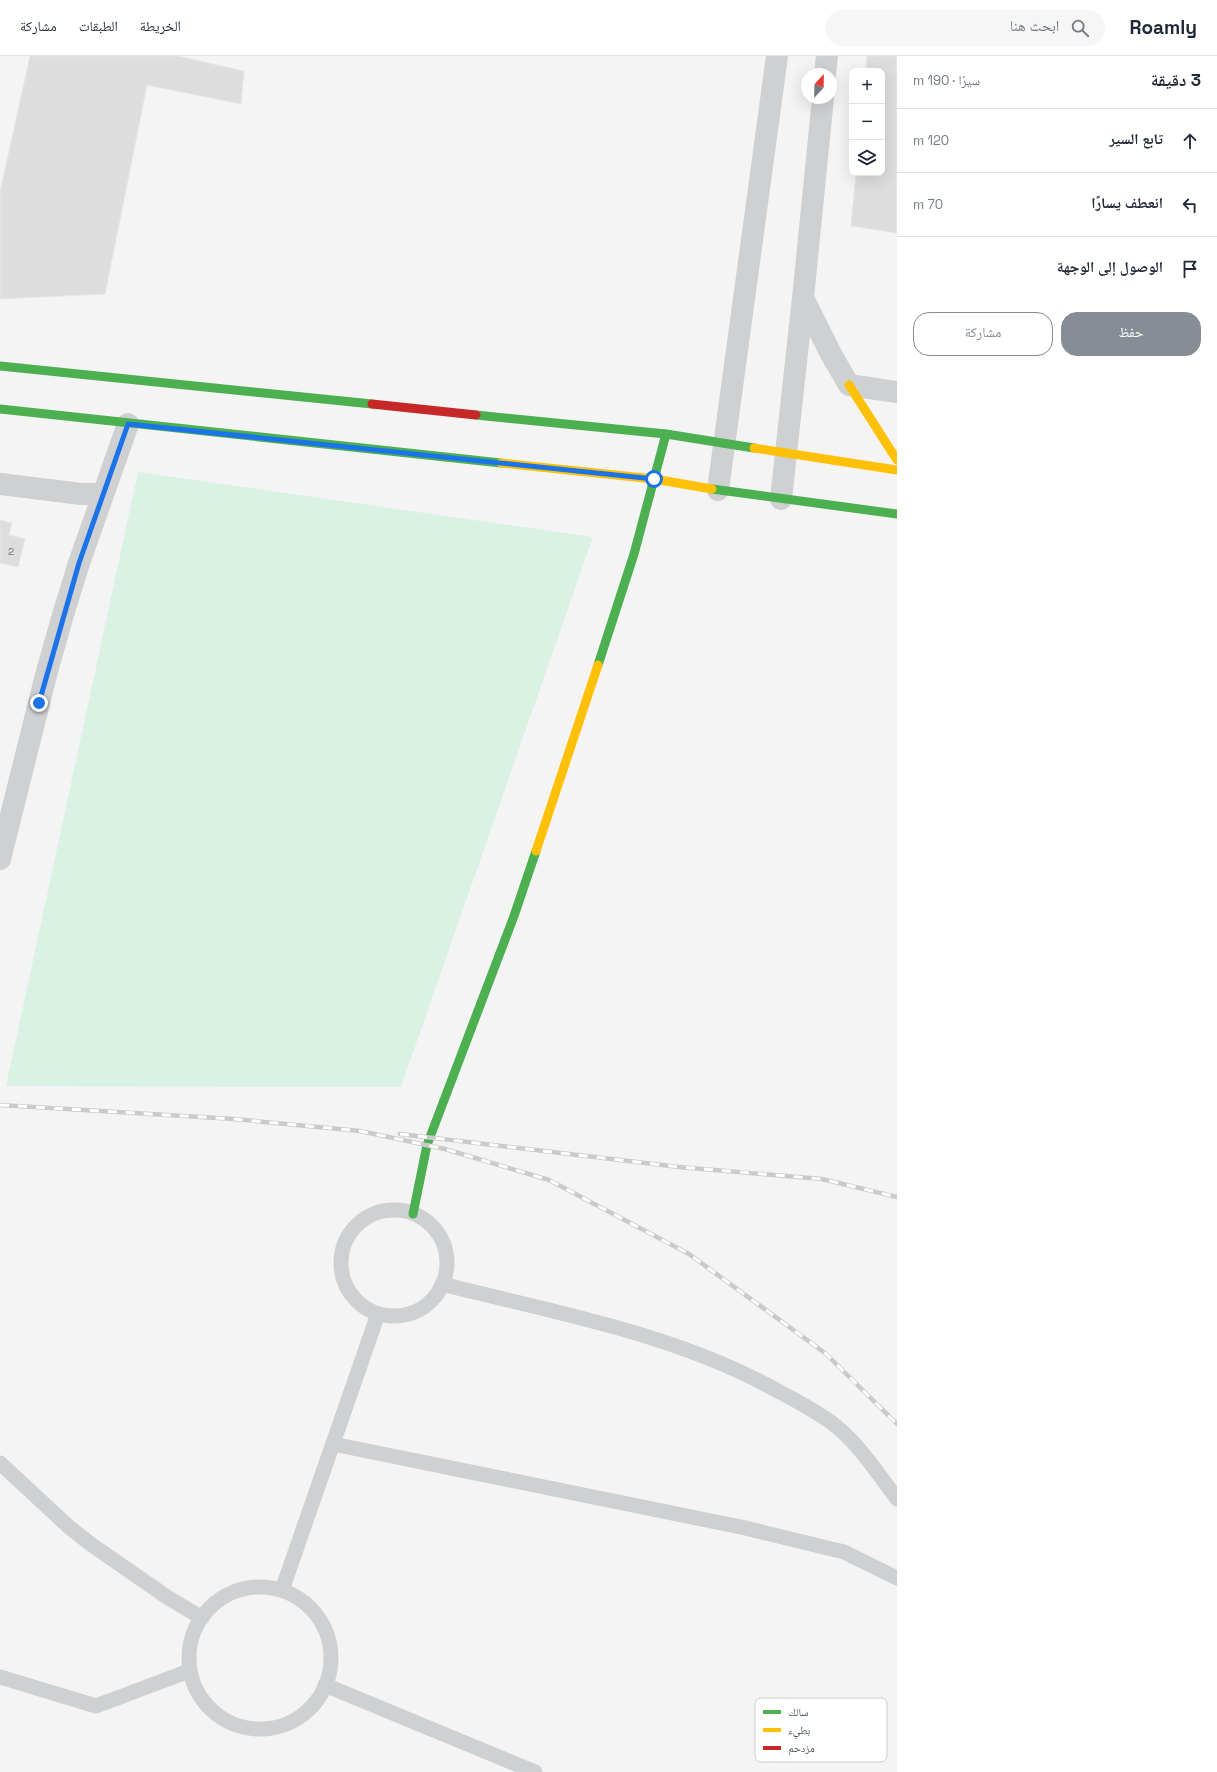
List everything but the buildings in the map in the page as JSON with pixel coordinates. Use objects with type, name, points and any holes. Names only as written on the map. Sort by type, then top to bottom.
[{"type":"main road","points":[[0,366],[666,434],[786,454],[897,470]]},
{"type":"main road","points":[[849,385],[897,460]]},
{"type":"main road","points":[[0,409],[128,424],[654,479],[718,490],[897,514]]},
{"type":"main road","points":[[413,1214],[427,1145],[514,916],[586,704],[634,554],[666,434]]},
{"type":"street","points":[[718,490],[777,56]]},
{"type":"street","points":[[826,68],[827,56]]},
{"type":"street","points":[[781,499],[804,298],[822,104]]},
{"type":"street","points":[[804,298],[832,356],[849,385],[897,392]]},
{"type":"street","points":[[0,859],[9,784],[79,563],[128,424]]},
{"type":"street","points":[[0,484],[81,494],[103,494]]},
{"type":"lane","points":[[399,1210],[423,1218],[436,1230],[445,1247],[448,1265],[442,1284],[430,1302],[409,1314],[390,1316],[378,1314],[362,1306],[349,1292],[343,1280],[340,1262],[344,1243],[354,1227],[364,1218],[380,1211],[399,1210]]},
{"type":"lane","points":[[442,1284],[637,1332],[695,1352],[734,1368],[817,1413],[838,1428],[854,1444],[897,1499]]},
{"type":"lane","points":[[282,1590],[378,1314]]},
{"type":"lane","points":[[333,1444],[740,1527],[800,1541],[844,1552],[897,1578]]},
{"type":"lane","points":[[0,1463],[69,1527],[92,1545],[166,1597],[202,1618]]},
{"type":"lane","points":[[250,1587],[282,1590],[298,1598],[316,1614],[328,1637],[331,1656],[330,1675],[320,1697],[304,1715],[282,1727],[252,1730],[229,1723],[214,1713],[198,1694],[189,1671],[188,1655],[193,1630],[210,1606],[231,1593],[250,1587]]},
{"type":"lane","points":[[0,1677],[96,1706],[189,1671]]},
{"type":"lane","points":[[325,1685],[535,1772]]},
{"type":"green space","points":[[138,472],[593,537],[401,1087],[6,1086]]},
{"type":"railway","points":[[0,1105],[234,1119],[360,1131],[445,1149],[549,1180],[689,1254],[825,1353],[897,1424]]},
{"type":"railway","points":[[400,1134],[679,1167],[822,1179],[897,1197]]},
{"type":"traffic: fast","points":[[0,366],[372,404]]},
{"type":"traffic: fast","points":[[0,409],[501,463]]},
{"type":"traffic: fast","points":[[476,415],[666,434],[754,448]]},
{"type":"traffic: fast","points":[[598,665],[634,554],[666,434]]},
{"type":"traffic: fast","points":[[712,489],[897,514]]},
{"type":"traffic: fast","points":[[413,1214],[427,1145],[514,916],[536,851]]},
{"type":"traffic: slow","points":[[849,385],[897,460]]},
{"type":"traffic: slow","points":[[754,448],[897,470]]},
{"type":"traffic: slow","points":[[501,463],[654,479],[712,489]]},
{"type":"traffic: slow","points":[[536,851],[598,665]]},
{"type":"traffic: jam","points":[[372,404],[476,415]]},
{"type":"route","points":[[39,703],[79,563],[128,424],[654,479]]}]
